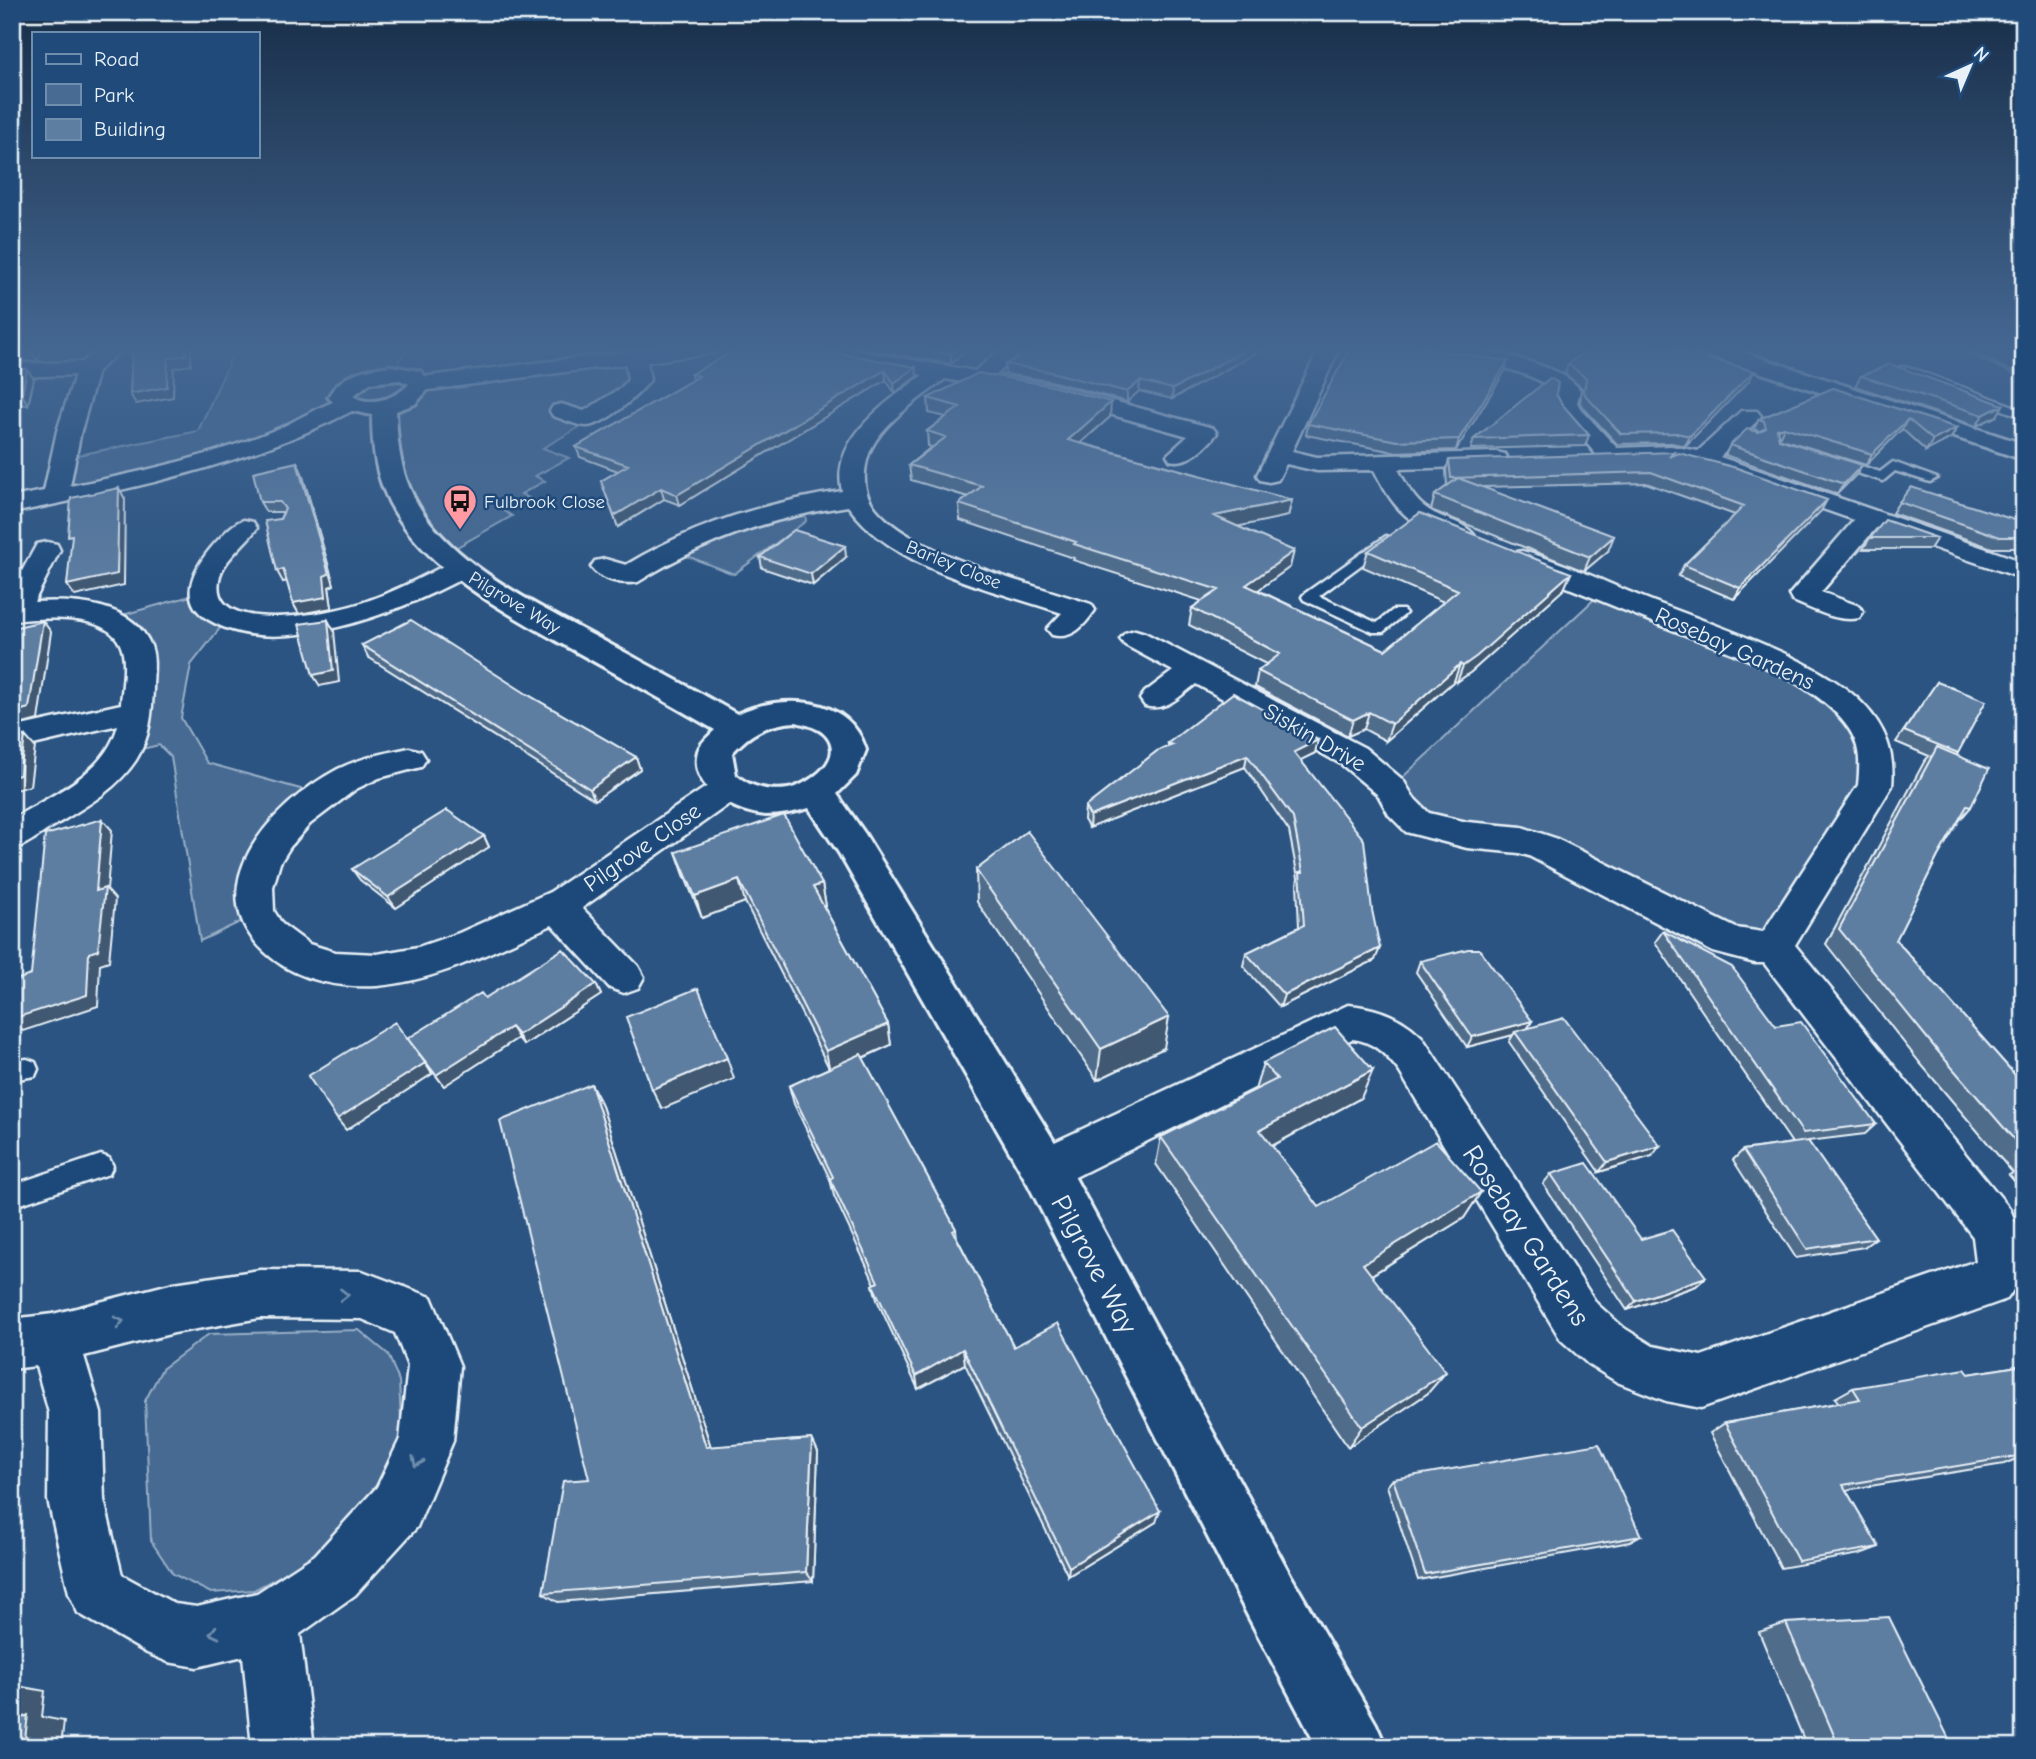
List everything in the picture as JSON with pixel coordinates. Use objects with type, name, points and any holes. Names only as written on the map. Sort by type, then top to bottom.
[{"type":"street","points":[[55,496],[70,429]]},
{"type":"street","points":[[12,505],[216,458],[299,429]]},
{"type":"street","name":"Pilgrove Way","points":[[383,429],[383,445],[396,490],[419,528],[459,569],[540,619],[736,727]]},
{"type":"street","points":[[605,567],[628,576],[671,550],[740,521],[784,509],[857,497],[852,481],[853,466],[858,451],[876,429]]},
{"type":"street","points":[[1179,456],[1205,433],[1191,429]]},
{"type":"street","points":[[1290,429],[1273,465],[1517,459]]},
{"type":"street","points":[[1586,429],[1610,455]]},
{"type":"street","points":[[1703,459],[1742,429]]},
{"type":"street","points":[[1964,429],[2020,447]]},
{"type":"street","points":[[1583,456],[1671,453],[1703,459],[2024,570]]},
{"type":"street","points":[[1383,464],[1405,505],[1407,525]]},
{"type":"street","name":"Barley Close","points":[[857,497],[875,524],[903,545],[937,561],[1081,610],[1062,629]]},
{"type":"street","points":[[1849,612],[1803,595],[1871,517]]},
{"type":"street","name":"Rosebay Gardens","points":[[1045,1169],[1348,1022],[1363,1023],[1393,1035],[1414,1058],[1579,1322],[1598,1342],[1647,1371],[1674,1379],[1701,1382],[1990,1282],[1997,1274],[2001,1262],[2000,1245],[1993,1226],[1774,947],[1875,786],[1880,769],[1877,752],[1869,734],[1856,716],[1823,687],[1777,662],[1407,525]]},
{"type":"street","points":[[254,526],[212,567],[205,579],[205,592],[208,602],[216,611],[236,621],[262,627],[312,625],[369,610],[412,593],[459,569]]},
{"type":"street","points":[[213,533],[254,526]]},
{"type":"street","points":[[13,612],[47,550]]},
{"type":"street","points":[[12,836],[85,791],[115,765],[125,753],[134,730],[136,711],[136,647],[132,636],[123,628],[90,613],[43,609],[13,612]]},
{"type":"street","name":"Siskin Drive","points":[[1135,639],[1353,756],[1383,780],[1401,806],[1418,823],[1466,835],[1521,840],[1542,847],[1727,941],[1755,948],[1774,947]]},
{"type":"street","points":[[1156,699],[1195,670]]},
{"type":"street","points":[[12,739],[136,711]]},
{"type":"street","points":[[797,711],[832,721],[847,736],[851,753],[844,770],[817,792],[788,801],[763,802],[727,789],[715,774],[715,751],[736,727],[768,713],[797,711]]},
{"type":"street","name":"Pilgrove Close","points":[[409,759],[378,766],[346,779],[322,794],[281,831],[257,873],[254,894],[257,914],[265,931],[281,947],[304,960],[332,968],[365,970],[401,967],[438,958],[473,945],[557,906],[727,789]]},
{"type":"street","name":"Pilgrove Way","points":[[817,792],[852,844],[1045,1169],[1257,1573],[1353,1747]]},
{"type":"street","name":"Pilgrove Close","points":[[557,906],[624,977]]},
{"type":"street","points":[[260,1294],[362,1295],[413,1315],[434,1366],[426,1441],[397,1507],[335,1575],[269,1620],[197,1637],[168,1632],[98,1593],[76,1500],[75,1413],[33,1342],[174,1308],[260,1294]]},
{"type":"street","points":[[269,1620],[283,1747]]},
{"type":"lane","points":[[1818,456],[1884,477],[1892,466],[1930,478]]},
{"type":"lane","points":[[1398,613],[1378,629],[1309,597],[1407,525]]},
{"type":"lane","points":[[12,1196],[102,1166]]},
{"type":"green space","points":[[300,429],[55,497],[63,458],[198,431]]},
{"type":"green space","points":[[390,429],[576,429],[543,448],[569,458],[535,476],[545,481],[521,494],[529,498],[504,511],[512,516],[443,555],[419,528]]},
{"type":"green space","points":[[804,505],[806,521],[734,574],[671,550]]},
{"type":"green space","points":[[205,592],[228,618],[191,665],[181,718],[207,763],[322,795],[300,812],[257,914],[200,941],[171,757],[159,745],[125,753],[138,658],[108,619]]},
{"type":"green space","points":[[1602,592],[1802,674],[1877,752],[1774,947],[1575,865],[1442,830],[1391,788]]},
{"type":"green space","points":[[359,1330],[388,1354],[399,1381],[402,1439],[378,1493],[337,1538],[301,1565],[254,1590],[211,1593],[173,1574],[151,1541],[145,1401],[162,1369],[209,1334]]},
{"type":"building","points":[[607,429],[787,429],[677,495],[661,488],[614,516],[601,481],[628,465],[576,447]]},
{"type":"building","points":[[1080,429],[1068,440],[1292,500],[1214,516],[1294,551],[1246,585],[1385,650],[1458,590],[1368,551],[1420,513],[1571,573],[1477,656],[1463,666],[1460,664],[1392,724],[1369,712],[1353,720],[1258,671],[1280,654],[1192,608],[1219,590],[959,504],[982,486],[909,465],[946,437],[927,431]]},
{"type":"building","points":[[1335,429],[1465,429],[1459,439],[1397,441]]},
{"type":"building","points":[[1486,429],[1584,429],[1589,435],[1474,439]]},
{"type":"building","points":[[1616,429],[1697,429],[1690,436],[1676,433],[1621,434]]},
{"type":"building","points":[[1747,429],[1758,432],[1777,429],[1779,439],[1862,465],[1844,484],[1730,445]]},
{"type":"building","points":[[1791,429],[1898,429],[1872,454]]},
{"type":"building","points":[[1920,429],[1955,429],[1933,440]]},
{"type":"building","points":[[1674,452],[1669,457],[1679,453],[1737,468],[1827,500],[1740,588],[1684,565],[1744,506],[1651,472],[1451,478],[1449,460]]},
{"type":"building","points":[[297,462],[329,574],[324,576],[326,597],[293,603],[283,569],[277,571],[265,521],[280,519],[285,509],[280,502],[260,502],[253,472]]},
{"type":"building","points":[[1458,478],[1614,536],[1590,557],[1435,495]]},
{"type":"building","points":[[1911,487],[2024,523],[2024,537],[2000,537],[1899,502]]},
{"type":"building","points":[[119,488],[117,574],[67,585],[72,535],[68,536],[71,498]]},
{"type":"building","points":[[1885,520],[1937,538],[1870,538]]},
{"type":"building","points":[[794,530],[845,546],[811,574],[760,557]]},
{"type":"building","points":[[328,620],[333,671],[313,675],[299,624]]},
{"type":"building","points":[[411,620],[530,696],[636,757],[590,789],[362,645]]},
{"type":"building","points":[[43,621],[29,708],[12,713],[12,628]]},
{"type":"building","points":[[1937,682],[1986,701],[1958,753],[1904,731]]},
{"type":"building","points":[[1233,693],[1318,740],[1294,752],[1364,840],[1372,910],[1380,948],[1284,995],[1246,953],[1304,925],[1300,872],[1303,872],[1293,818],[1247,755],[1090,816],[1085,807],[1157,751],[1173,745],[1168,743]]},
{"type":"building","points":[[25,736],[20,775],[12,777],[12,738]]},
{"type":"building","points":[[1937,747],[1989,769],[1971,807],[1967,806],[1938,856],[1896,940],[2024,1085],[2024,1151],[1936,1049],[1839,929]]},
{"type":"building","points":[[447,810],[484,836],[388,897],[352,869]]},
{"type":"building","points":[[784,815],[822,884],[813,887],[888,1024],[826,1051],[739,880],[695,896],[676,852]]},
{"type":"building","points":[[102,819],[96,891],[105,888],[98,950],[89,953],[87,995],[12,1019],[15,980],[31,975],[45,835]]},
{"type":"building","points":[[1027,831],[1169,1017],[1101,1049],[976,870]]},
{"type":"building","points":[[1663,931],[1732,967],[1776,1026],[1801,1022],[1876,1124],[1803,1133]]},
{"type":"building","points":[[563,949],[596,984],[518,1035],[511,1027],[436,1075],[408,1039],[425,1063],[337,1119],[308,1076],[395,1022],[407,1039],[481,993],[485,998]]},
{"type":"building","points":[[1468,949],[1479,949],[1532,1021],[1472,1037],[1420,961]]},
{"type":"building","points":[[698,988],[727,1058],[652,1089],[626,1017]]},
{"type":"building","points":[[1564,1018],[1660,1146],[1607,1162],[1515,1032]]},
{"type":"building","points":[[1335,1027],[1373,1070],[1260,1130],[1319,1207],[1436,1141],[1481,1192],[1363,1264],[1446,1372],[1362,1427],[1161,1137],[1277,1079],[1263,1063]]},
{"type":"building","points":[[861,1054],[956,1229],[953,1231],[1014,1347],[1058,1323],[1160,1511],[1069,1567],[963,1349],[916,1376],[873,1285],[878,1282],[830,1179],[833,1177],[789,1086]]},
{"type":"building","points":[[591,1084],[706,1447],[812,1439],[806,1572],[543,1593],[563,1481],[589,1479],[500,1121]]},
{"type":"building","points":[[1808,1141],[1876,1238],[1807,1249],[1743,1150]]},
{"type":"building","points":[[1587,1163],[1641,1239],[1672,1230],[1706,1277],[1636,1301],[1551,1174]]},
{"type":"building","points":[[2024,1365],[2024,1455],[1843,1485],[1879,1547],[1798,1561],[1725,1423],[1860,1399],[1853,1388],[1965,1369],[1969,1374]]},
{"type":"building","points":[[1599,1444],[1641,1536],[1425,1574],[1393,1479]]},
{"type":"building","points":[[1889,1617],[1953,1747],[1839,1747],[1786,1623]]},
{"type":"building","points":[[28,1715],[24,1747],[12,1747],[12,1722]]},
{"type":"place","name":"Fulbrook Close","points":[[460,531]]}]
